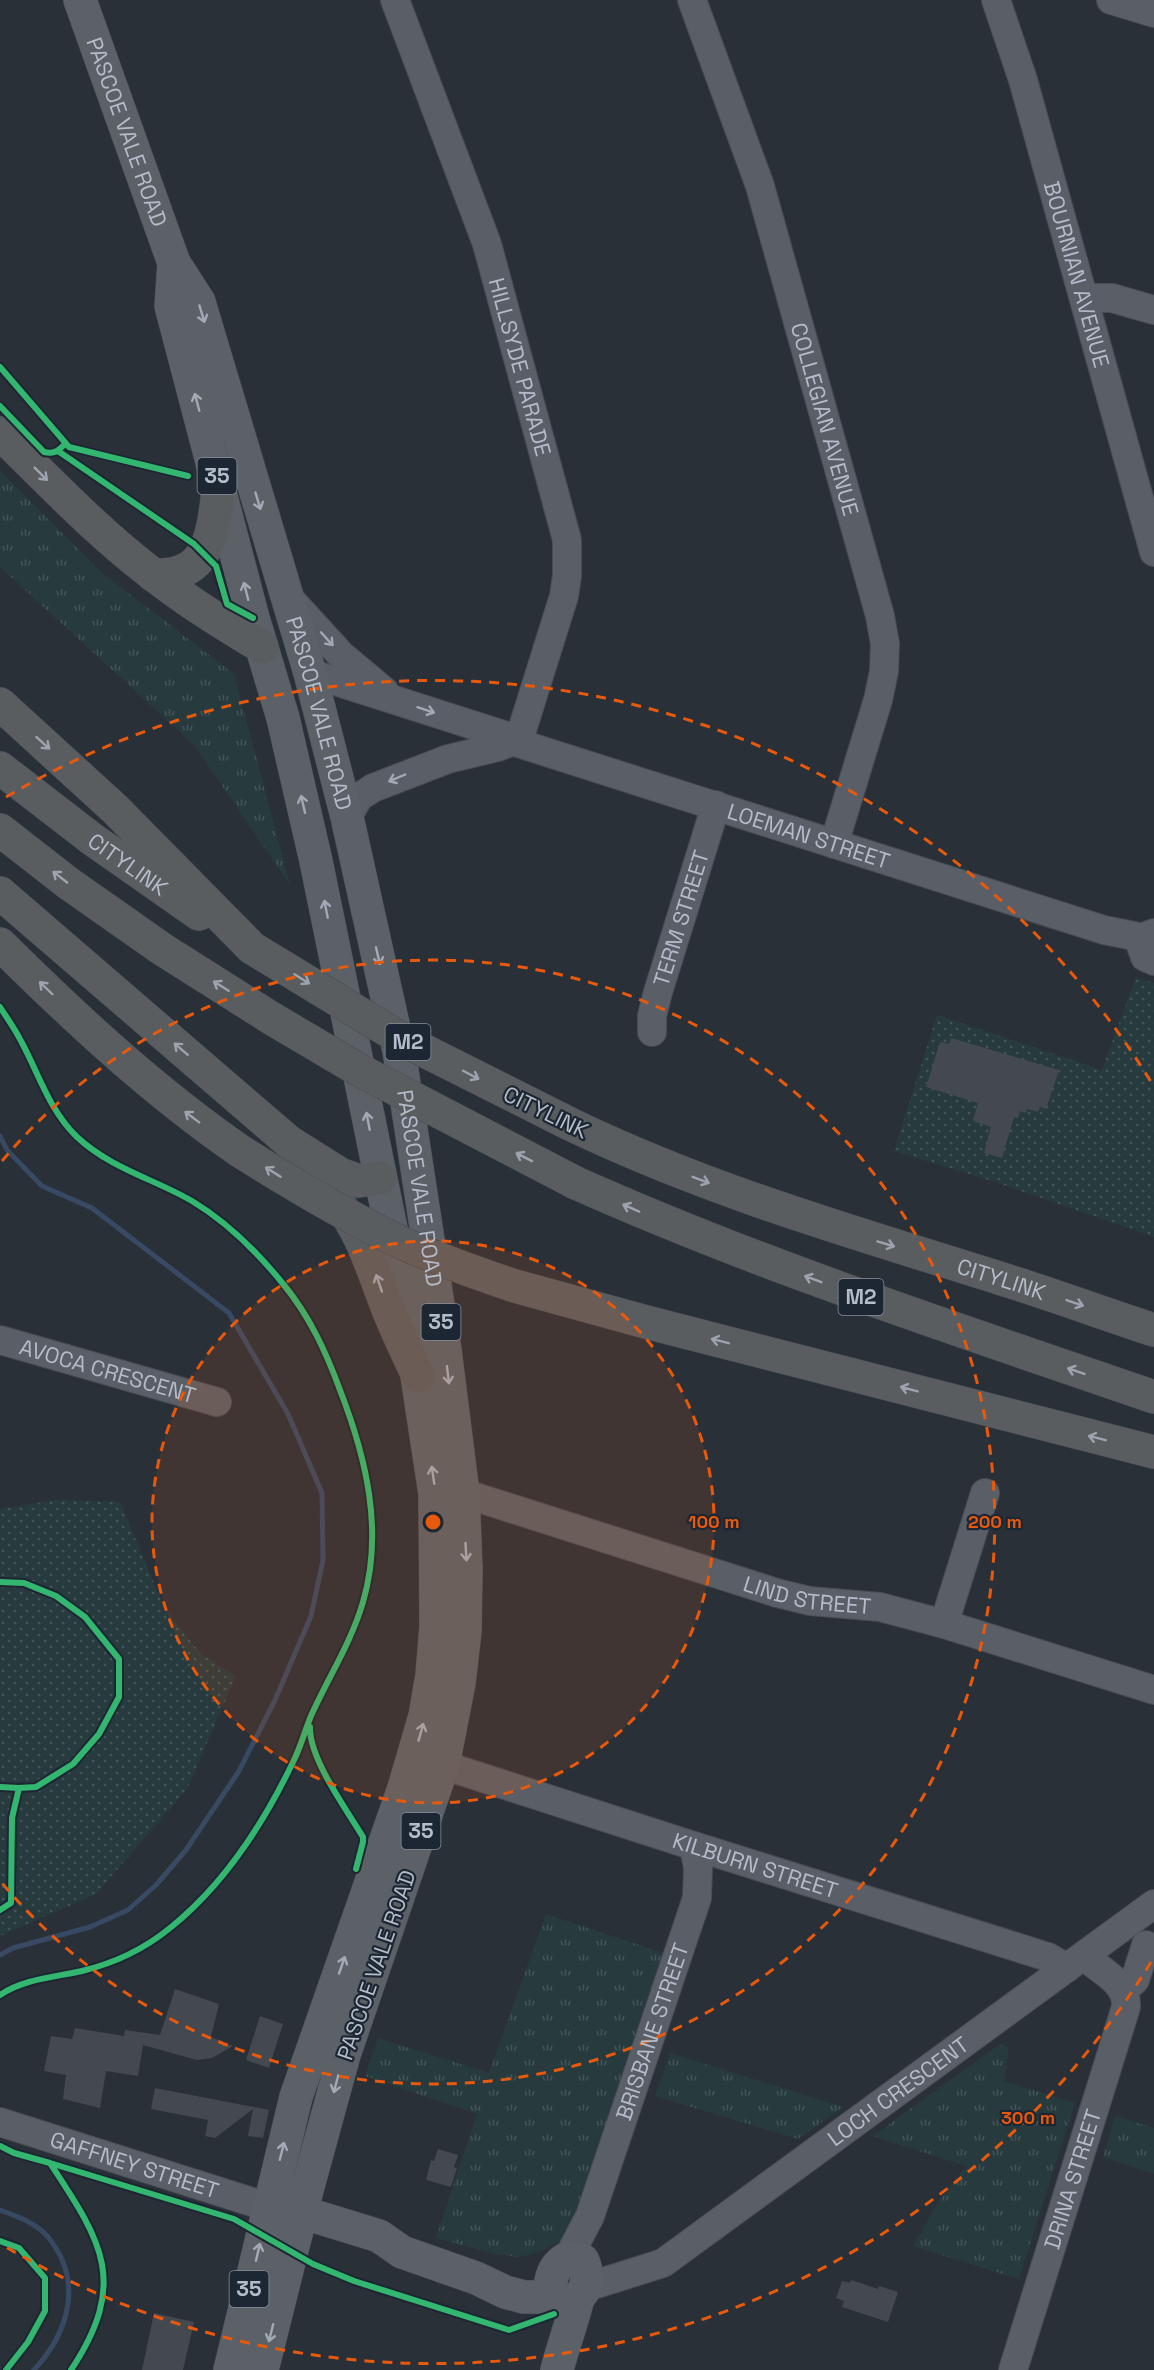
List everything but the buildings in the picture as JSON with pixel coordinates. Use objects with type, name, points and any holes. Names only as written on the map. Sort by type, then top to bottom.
[{"type":"highway","points":[[0,433],[72,504],[153,575],[193,604],[262,647]]},
{"type":"highway","points":[[153,575],[170,576],[183,572],[199,561],[208,543],[216,510],[219,483]]},
{"type":"highway","points":[[0,704],[115,809],[252,948]]},
{"type":"highway","name":"CITYLINK","points":[[0,768],[138,872],[252,948],[405,1041],[617,1147],[764,1203],[1154,1330]]},
{"type":"highway","name":"M2","points":[[0,830],[68,883],[162,949],[271,1018],[359,1070],[576,1183],[681,1228],[854,1294],[1154,1397]]},
{"type":"highway","points":[[0,893],[289,1142],[340,1174],[360,1181],[380,1178]]},
{"type":"highway","points":[[0,944],[142,1078],[194,1119],[300,1189],[400,1242],[455,1265],[515,1286],[646,1323],[1154,1452]]},
{"type":"highway","points":[[289,1142],[354,1223],[371,1259],[389,1312],[418,1376]]},
{"type":"main road","name":"PASCOE VALE ROAD","points":[[80,0],[174,263],[199,302],[310,673],[347,817],[399,1051],[445,1350],[463,1493],[466,1569],[465,1631],[459,1683],[443,1765],[344,2055],[262,2370]]},
{"type":"main road","name":"PASCOE VALE ROAD","points":[[174,263],[171,306],[283,718],[316,861],[418,1376],[435,1494],[436,1626],[432,1675],[425,1716],[404,1788],[296,2097],[230,2370]]},
{"type":"main road","points":[[262,647],[310,673]]},
{"type":"main road","points":[[380,1178],[415,1151]]},
{"type":"main road","points":[[317,2157],[331,2199],[347,2225]]},
{"type":"main road","points":[[268,2207],[368,2252],[402,2252]]},
{"type":"main road","points":[[299,2222],[347,2225],[379,2236],[402,2252],[476,2278],[564,2298]]},
{"type":"street","name":"HILLSYDE PARADE","points":[[395,0],[487,244],[567,540],[567,576],[564,596],[515,742]]},
{"type":"street","name":"COLLEGIAN AVENUE","points":[[692,0],[760,186],[880,616],[885,644],[884,671],[878,700],[834,844]]},
{"type":"street","name":"BOURNIAN AVENUE","points":[[996,0],[1023,80],[1154,552]]},
{"type":"street","points":[[1112,0],[1154,13]]},
{"type":"street","points":[[1085,298],[1112,298],[1154,310]]},
{"type":"street","points":[[287,596],[341,655],[392,699]]},
{"type":"street","name":"LOEMAN STREET","points":[[310,673],[507,736],[515,742],[834,844],[1104,930],[1150,941]]},
{"type":"street","points":[[347,817],[358,797],[374,788],[448,759],[515,742]]},
{"type":"street","name":"TERM STREET","points":[[652,1032],[652,1016],[658,992],[716,805]]},
{"type":"street","name":"AVOCA CRESCENT","points":[[0,1340],[217,1402]]},
{"type":"street","name":"LIND STREET","points":[[463,1493],[777,1593],[810,1601],[880,1607],[945,1624],[1154,1690]]},
{"type":"street","points":[[945,1624],[985,1493]]},
{"type":"street","name":"KILBURN STREET","points":[[443,1765],[1058,1962],[1076,1962]]},
{"type":"street","name":"BRISBANE STREET","points":[[564,2298],[697,1898],[698,1868],[694,1846]]},
{"type":"street","name":"LOCH CRESCENT","points":[[564,2298],[602,2264],[638,2271],[663,2263],[678,2253],[1154,1904]]},
{"type":"street","points":[[1076,1962],[1123,1990],[1135,1980],[1146,1945]]},
{"type":"street","name":"DRINA STREET","points":[[1013,2370],[1124,2017],[1127,2001],[1123,1990]]},
{"type":"street","name":"GAFFNEY STREET","points":[[0,2121],[268,2207]]},
{"type":"green space","points":[[0,471],[101,572],[234,674],[290,885],[194,745],[0,567]]},
{"type":"green space","points":[[1136,977],[1154,983],[1154,1237],[998,1183],[894,1151],[937,1015],[1102,1070]]},
{"type":"green space","points":[[56,1500],[120,1502],[165,1609],[201,1654],[236,1676],[187,1789],[96,1894],[0,1936],[0,1509]]},
{"type":"green space","points":[[546,1914],[663,1953],[564,2240],[536,2253],[519,2257],[495,2254],[436,2238],[477,2114],[365,2076],[378,2038],[489,2073]]},
{"type":"green space","points":[[1000,2044],[1009,2047],[1004,2081],[1075,2103],[1019,2279],[913,2246],[937,2204],[966,2166],[873,2136]]},
{"type":"green space","points":[[670,2053],[843,2107],[798,2139],[655,2096]]},
{"type":"green space","points":[[1115,2116],[1154,2128],[1154,2174],[1103,2157]]},
{"type":"waterway","points":[[0,1136],[7,1150],[42,1186],[92,1208],[229,1313],[288,1414],[322,1493],[323,1560],[311,1616],[275,1700],[239,1771],[186,1850],[156,1885],[128,1910],[90,1927],[13,1948],[0,1955]]},
{"type":"waterway","points":[[0,2210],[26,2220],[43,2232],[59,2254],[66,2271],[69,2288],[68,2306],[63,2323],[56,2339],[34,2370]]},
{"type":"cycle path","points":[[0,367],[69,447],[188,476]]},
{"type":"cycle path","points":[[0,406],[44,452],[55,452],[64,445]]},
{"type":"cycle path","points":[[58,451],[194,544],[216,566],[227,604],[253,618]]},
{"type":"cycle path","points":[[0,1007],[19,1037],[59,1115],[77,1137],[118,1165],[178,1193],[205,1209],[253,1250],[293,1297],[323,1349],[349,1415],[364,1468],[372,1521],[369,1575],[363,1602],[346,1646],[270,1807],[225,1872],[190,1911],[160,1936],[139,1949],[106,1964],[29,1982],[0,1995]]},
{"type":"cycle path","points":[[0,1582],[24,1583],[56,1596],[85,1617],[119,1659],[119,1697],[99,1734],[73,1764],[36,1787],[19,1788]]},
{"type":"cycle path","points":[[310,1727],[315,1753],[322,1768],[363,1837],[356,1869]]},
{"type":"cycle path","points":[[0,1787],[19,1788],[12,1818],[11,1903],[0,1910]]},
{"type":"cycle path","points":[[0,2146],[14,2153],[50,2163],[95,2240],[102,2263],[104,2287],[100,2312],[89,2339],[71,2370]]},
{"type":"cycle path","points":[[50,2163],[234,2219],[313,2264],[354,2281],[509,2330],[554,2314]]},
{"type":"cycle path","points":[[0,2241],[19,2248],[45,2278],[45,2311],[28,2342],[6,2370]]}]
